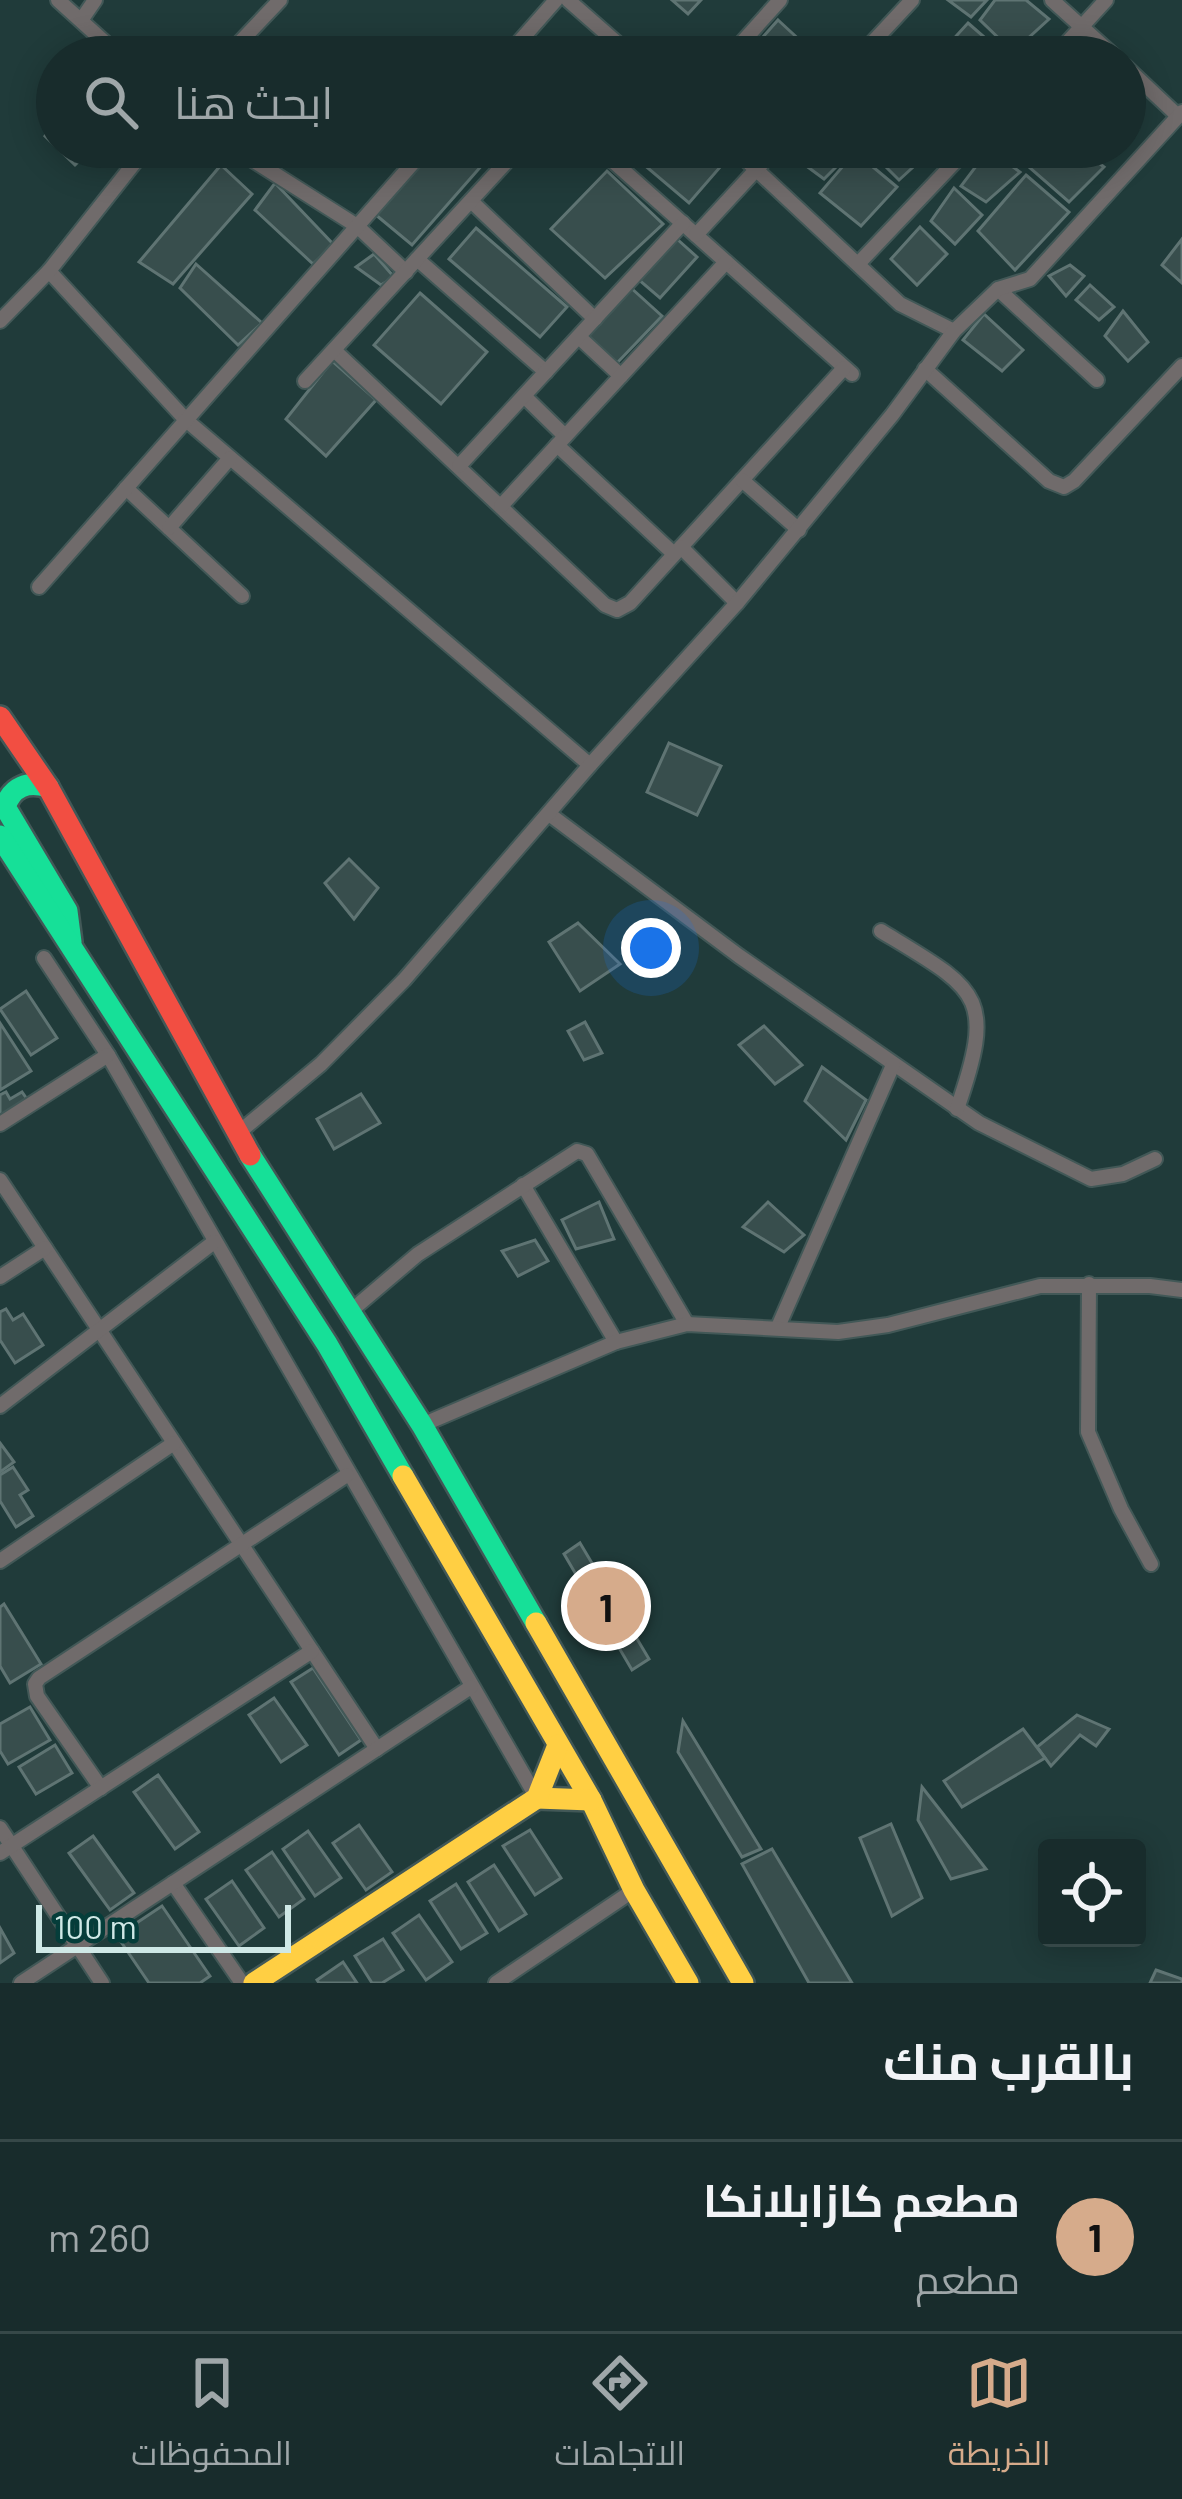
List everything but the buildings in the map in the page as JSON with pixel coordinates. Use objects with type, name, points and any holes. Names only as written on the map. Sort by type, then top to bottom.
[{"type":"main road","points":[[0,718],[49,787],[237,1133],[422,1425],[743,1983]]},
{"type":"main road","points":[[49,787],[19,787],[8,795],[5,807],[68,911],[70,945]]},
{"type":"main road","points":[[0,836],[327,1344],[591,1800],[634,1890],[688,1983]]},
{"type":"main road","points":[[254,1983],[536,1798],[558,1745]]},
{"type":"main road","points":[[536,1798],[591,1800]]},
{"type":"street","points":[[58,0],[99,36]]},
{"type":"street","points":[[82,19],[95,0]]},
{"type":"street","points":[[246,36],[280,0]]},
{"type":"street","points":[[524,36],[556,0]]},
{"type":"street","points":[[568,0],[609,36]]},
{"type":"street","points":[[748,36],[780,0]]},
{"type":"street","points":[[879,36],[912,0]]},
{"type":"street","points":[[1052,0],[1093,36]]},
{"type":"street","points":[[1074,36],[1106,0]]},
{"type":"street","points":[[1146,84],[1180,114],[1146,152]]},
{"type":"street","points":[[0,321],[49,271],[130,168]]},
{"type":"street","points":[[265,168],[357,226],[406,272]]},
{"type":"street","points":[[39,587],[408,168]]},
{"type":"street","points":[[305,381],[501,168]]},
{"type":"street","points":[[334,350],[613,610],[630,603],[848,371],[620,168]]},
{"type":"street","points":[[858,264],[949,168]]},
{"type":"street","points":[[237,1133],[322,1064],[376,1009],[737,603],[954,331],[998,289],[1030,280],[1131,168]]},
{"type":"street","points":[[696,235],[756,170],[900,304],[954,331]]},
{"type":"street","points":[[471,201],[596,319]]},
{"type":"street","points":[[459,466],[683,224]]},
{"type":"street","points":[[417,259],[546,372]]},
{"type":"street","points":[[501,506],[726,262]]},
{"type":"street","points":[[49,271],[186,420],[590,765]]},
{"type":"street","points":[[998,289],[1097,380]]},
{"type":"street","points":[[579,337],[621,376]]},
{"type":"street","points":[[925,369],[1049,481],[1064,487],[1182,366]]},
{"type":"street","points":[[524,396],[561,440],[737,603]]},
{"type":"street","points":[[169,528],[230,458]]},
{"type":"street","points":[[742,480],[799,530]]},
{"type":"street","points":[[126,488],[242,596]]},
{"type":"street","points":[[549,814],[957,1109],[1091,1179],[1124,1174],[1155,1160]]},
{"type":"street","points":[[881,931],[950,974],[967,991],[979,1024],[977,1047],[957,1109]]},
{"type":"street","points":[[44,958],[108,1055],[536,1798]]},
{"type":"street","points":[[0,1124],[108,1055]]},
{"type":"street","points":[[778,1328],[893,1065]]},
{"type":"street","points":[[352,1310],[418,1254],[572,1153],[587,1154],[687,1324]]},
{"type":"street","points":[[0,1180],[377,1749]]},
{"type":"street","points":[[523,1185],[616,1342]]},
{"type":"street","points":[[0,1406],[214,1242]]},
{"type":"street","points":[[0,1277],[45,1248]]},
{"type":"street","points":[[1090,1284],[1088,1432],[1120,1509],[1151,1564]]},
{"type":"street","points":[[422,1425],[616,1342],[687,1324],[811,1333],[871,1328],[1040,1286],[1182,1290]]},
{"type":"street","points":[[0,1561],[174,1443]]},
{"type":"street","points":[[101,1788],[37,1696],[35,1684],[347,1475]]},
{"type":"street","points":[[6,1849],[312,1651]]},
{"type":"street","points":[[21,1983],[471,1687]]},
{"type":"street","points":[[0,1828],[6,1849],[102,1983]]},
{"type":"street","points":[[173,1883],[242,1983]]},
{"type":"street","points":[[496,1983],[634,1890]]},
{"type":"traffic: fast","points":[[48,787],[22,787],[5,807],[67,911],[71,942]]},
{"type":"traffic: fast","points":[[0,836],[327,1344],[403,1476]]},
{"type":"traffic: fast","points":[[250,1155],[422,1425],[536,1623]]},
{"type":"traffic: slow","points":[[403,1476],[591,1800],[634,1890],[688,1983]]},
{"type":"traffic: slow","points":[[536,1623],[743,1983]]},
{"type":"traffic: slow","points":[[254,1983],[537,1798],[558,1745]]},
{"type":"traffic: slow","points":[[537,1798],[591,1800]]},
{"type":"traffic: jam","points":[[0,717],[48,787],[250,1155]]},
{"type":"place","name":"مطعم كازابلانكا","points":[[606,1606]]}]
